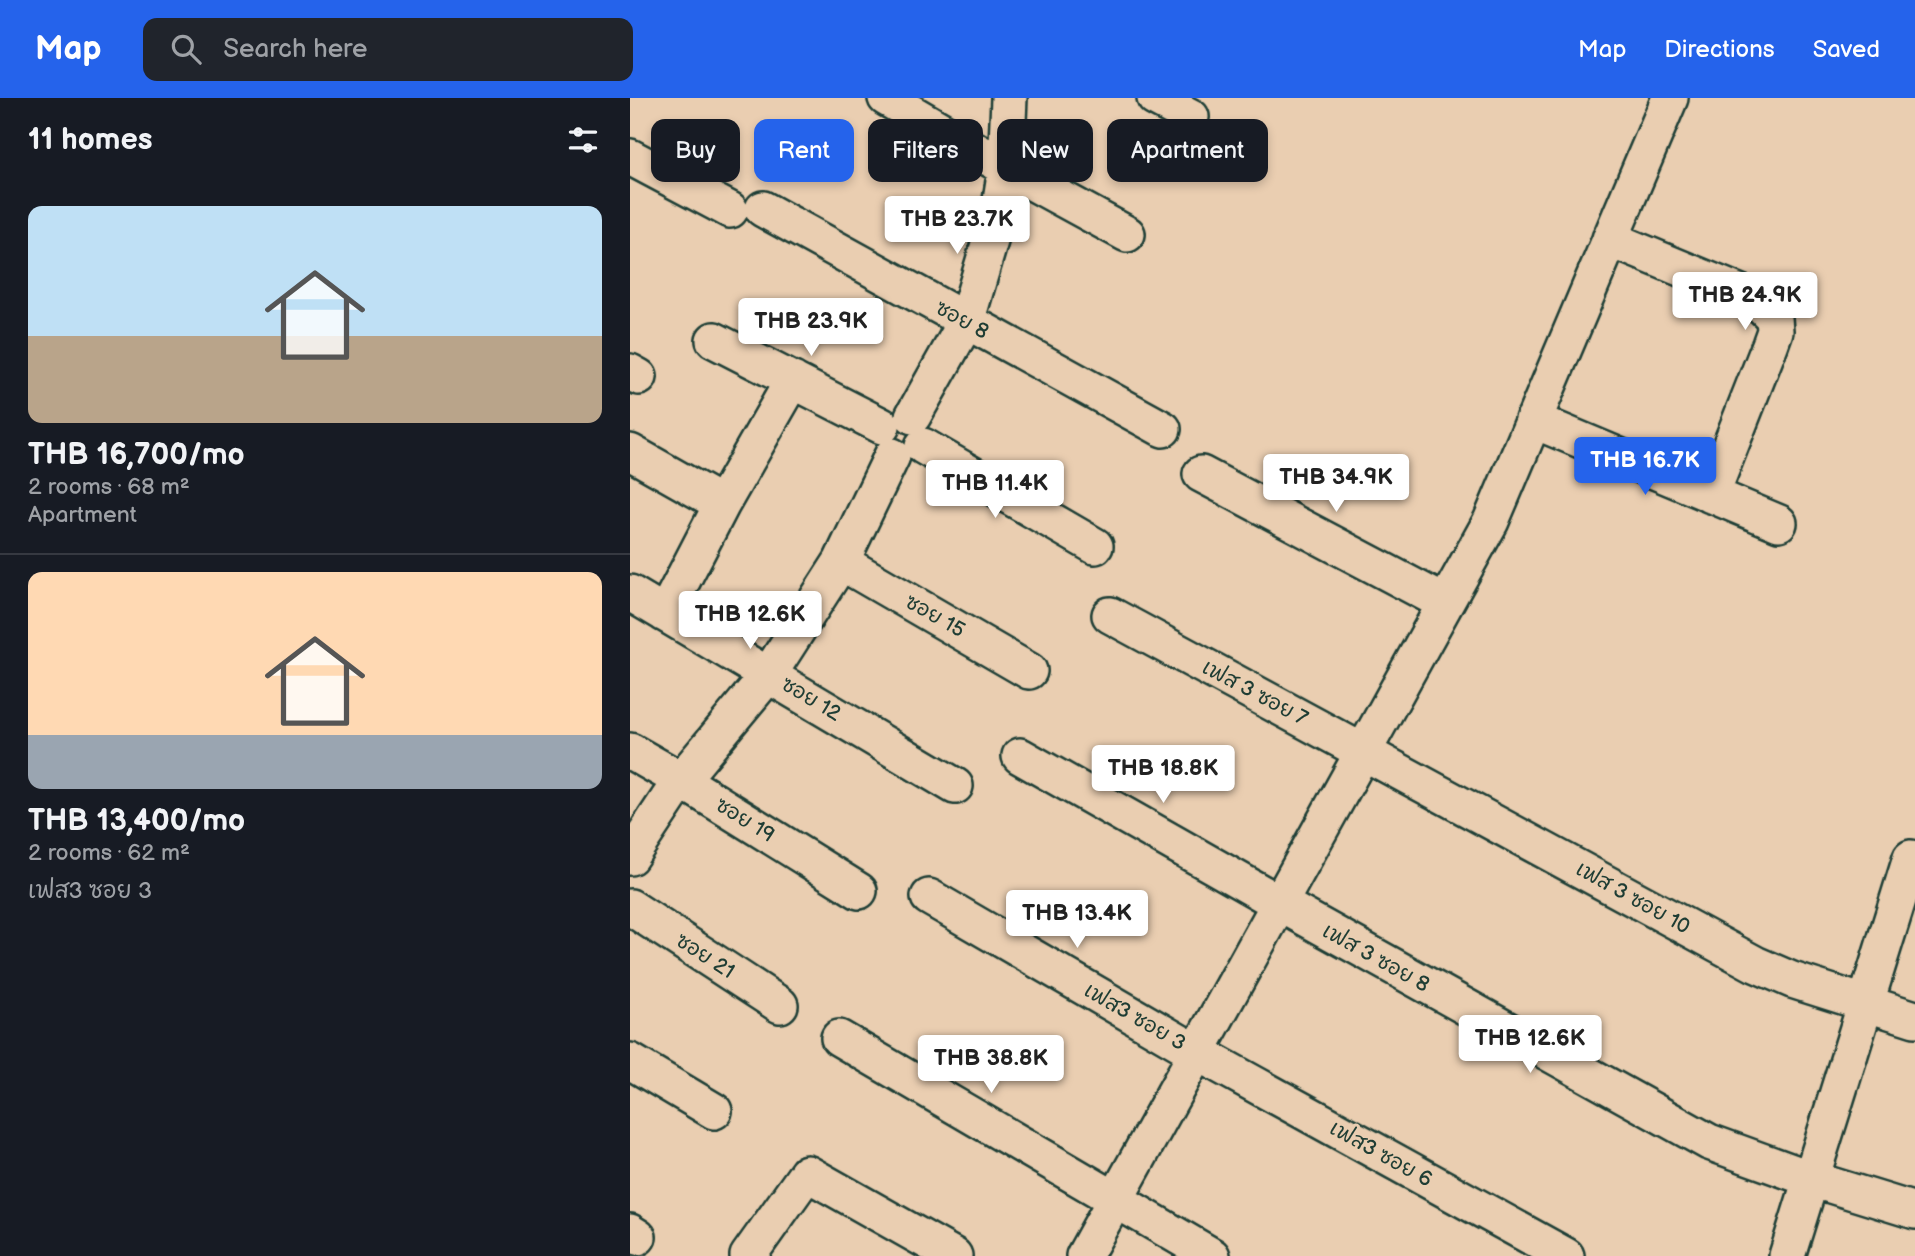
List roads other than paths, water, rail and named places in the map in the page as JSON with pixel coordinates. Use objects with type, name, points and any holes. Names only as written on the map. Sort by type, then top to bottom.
[{"type":"street","points":[[886,98],[997,163]]},
{"type":"street","points":[[1008,119],[1009,98]]},
{"type":"street","points":[[1155,98],[1191,117]]},
{"type":"street","points":[[1084,1256],[1491,521],[1670,98]]},
{"type":"street","name":"ซอย 8","points":[[630,157],[746,210],[966,322],[1163,429]]},
{"type":"street","points":[[630,858],[681,780],[769,674],[841,562],[903,436],[966,322],[1000,207],[1004,182]]},
{"type":"street","points":[[1032,182],[1127,234]]},
{"type":"street","points":[[1611,239],[1755,299],[1773,318],[1775,331],[1712,495]]},
{"type":"street","points":[[714,340],[903,436],[1095,546]]},
{"type":"street","points":[[665,614],[722,504],[793,380]]},
{"type":"street","points":[[1533,420],[1779,523]]},
{"type":"street","points":[[630,452],[722,504]]},
{"type":"street","points":[[1201,474],[1445,603]]},
{"type":"street","name":"ซอย 15","points":[[841,562],[1029,671]]},
{"type":"street","name":"ซอย 12","points":[[630,593],[955,786]]},
{"type":"street","name":"เฟส 3 ซอย 7","points":[[1110,615],[1363,751]]},
{"type":"street","name":"ซอย 19","points":[[630,751],[859,891]]},
{"type":"street","name":"เฟส 3 ซอย 10","points":[[1363,751],[1755,964],[1792,980],[1915,1019]]},
{"type":"street","name":"เฟส 3 ซอย 8","points":[[1020,756],[1709,1142],[1811,1179],[1915,1211]]},
{"type":"street","points":[[1787,1256],[1911,858]]},
{"type":"street","name":"เฟส3 ซอย 3","points":[[929,897],[1196,1052]]},
{"type":"street","name":"ซอย 21","points":[[630,907],[780,1005]]},
{"type":"street","points":[[839,1038],[1212,1256]]},
{"type":"street","name":"เฟส3 ซอย 6","points":[[1196,1052],[1566,1256]]},
{"type":"street","points":[[630,1061],[713,1111]]},
{"type":"street","points":[[748,1256],[807,1174],[954,1256]]}]
